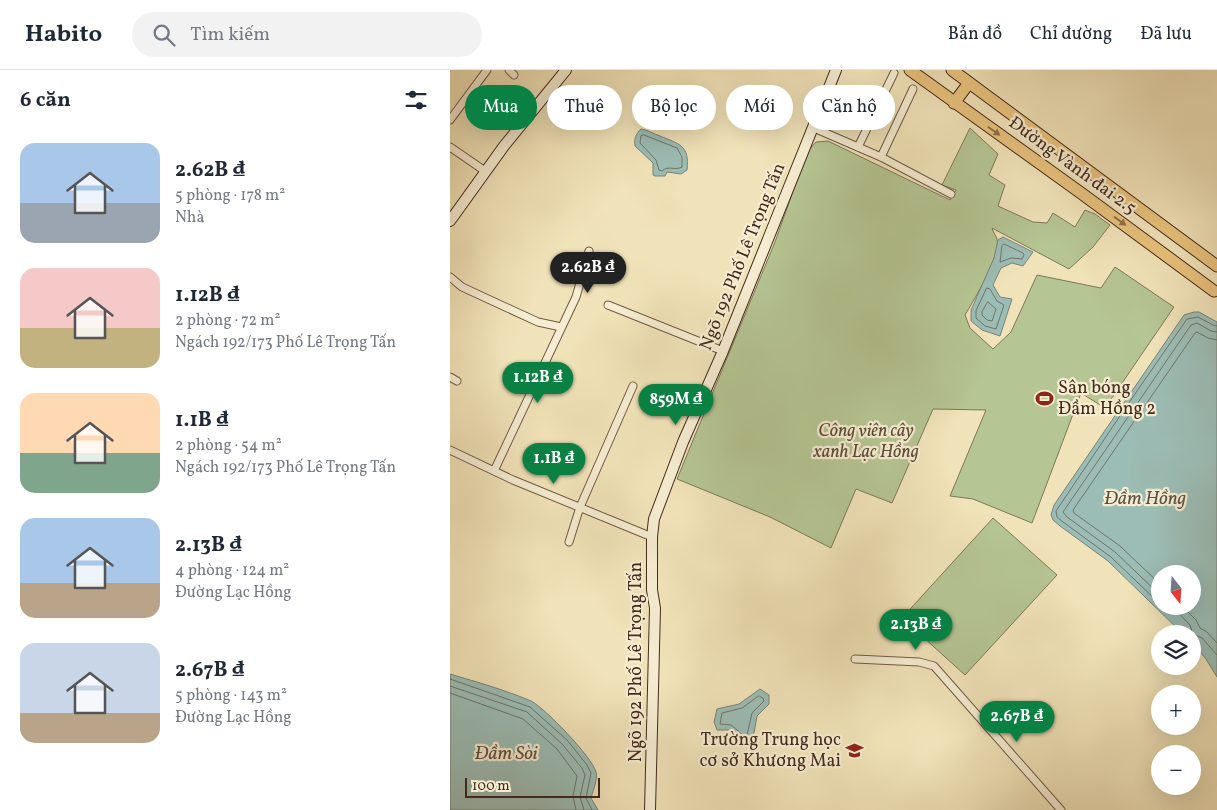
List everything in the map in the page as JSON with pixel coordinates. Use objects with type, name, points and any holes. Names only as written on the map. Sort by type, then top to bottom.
[{"type":"main road","name":"Đường Vành đai 2.5","points":[[910,70],[1081,192],[1214,291]]},
{"type":"main road","name":"Đường Vành đai 2.5","points":[[952,70],[1217,266]]},
{"type":"main road","points":[[954,103],[969,83]]},
{"type":"main road","points":[[1168,256],[1179,238]]},
{"type":"street","points":[[450,120],[487,70]]},
{"type":"street","points":[[450,221],[485,171],[566,70]]},
{"type":"street","name":"Ngõ 192 Phố Lê Trọng Tấn","points":[[830,85],[836,70]]},
{"type":"street","points":[[858,147],[894,73]]},
{"type":"street","points":[[881,157],[913,89]]},
{"type":"street","name":"Ngõ 192 Phố Lê Trọng Tấn","points":[[650,810],[655,608],[652,590],[654,519],[683,442],[723,351],[813,130]]},
{"type":"street","points":[[819,130],[881,157],[951,194]]},
{"type":"street","points":[[450,147],[485,171]]},
{"type":"street","points":[[494,471],[576,297],[589,251]]},
{"type":"street","points":[[450,277],[462,287],[530,318],[561,327]]},
{"type":"street","points":[[608,305],[723,351]]},
{"type":"street","points":[[569,542],[580,507],[633,386]]},
{"type":"street","points":[[450,450],[513,480],[652,537]]},
{"type":"street","points":[[855,659],[919,662],[934,666],[1061,810]]},
{"type":"green space","name":"Công viên cây xanh Lạc Hồng","points":[[970,128],[998,154],[989,175],[1005,185],[998,206],[1033,222],[1047,223],[1053,213],[1075,227],[1085,210],[1095,214],[1110,225],[1093,247],[1069,269],[992,228],[997,239],[995,256],[965,315],[970,328],[993,349],[1011,332],[1037,275],[1101,288],[1115,267],[1174,307],[1105,408],[1081,393],[1032,523],[973,499],[950,496],[986,410],[933,409],[892,503],[856,489],[831,548],[770,517],[677,479],[775,242],[807,152],[816,142],[828,141],[950,200],[956,190],[942,185]]},
{"type":"green space","points":[[993,518],[1057,575],[965,675],[902,618]]},
{"type":"water","points":[[640,130],[649,131],[682,147],[687,155],[687,170],[681,174],[667,172],[665,176],[653,175],[653,163],[635,146]]},
{"type":"water","points":[[1003,237],[1033,252],[1023,266],[1012,263],[1001,268],[993,285],[1000,297],[1012,299],[1000,336],[982,330],[971,321],[971,310],[994,258],[998,240]]},
{"type":"water","name":"Đầm Hồng","points":[[1199,312],[1217,322],[1217,677],[1201,653],[1201,625],[1174,625],[1163,615],[1201,615],[1201,565],[1151,565],[1151,603],[1108,561],[1053,520],[1051,515],[1054,505],[1184,315]]},
{"type":"water","name":"Đầm Sòi","points":[[450,674],[491,686],[538,705],[567,734],[593,765],[596,778],[591,798],[598,810],[450,810]]},
{"type":"water","points":[[760,689],[769,695],[769,704],[757,716],[754,733],[750,741],[741,740],[729,730],[717,730],[714,722],[717,709],[739,704]]},
{"type":"place","name":"Sân bóng Đầm Hồng 2","points":[[1044,398]]},
{"type":"place","name":"Trường Trung học cơ sở Khương Mai","points":[[855,750]]}]
